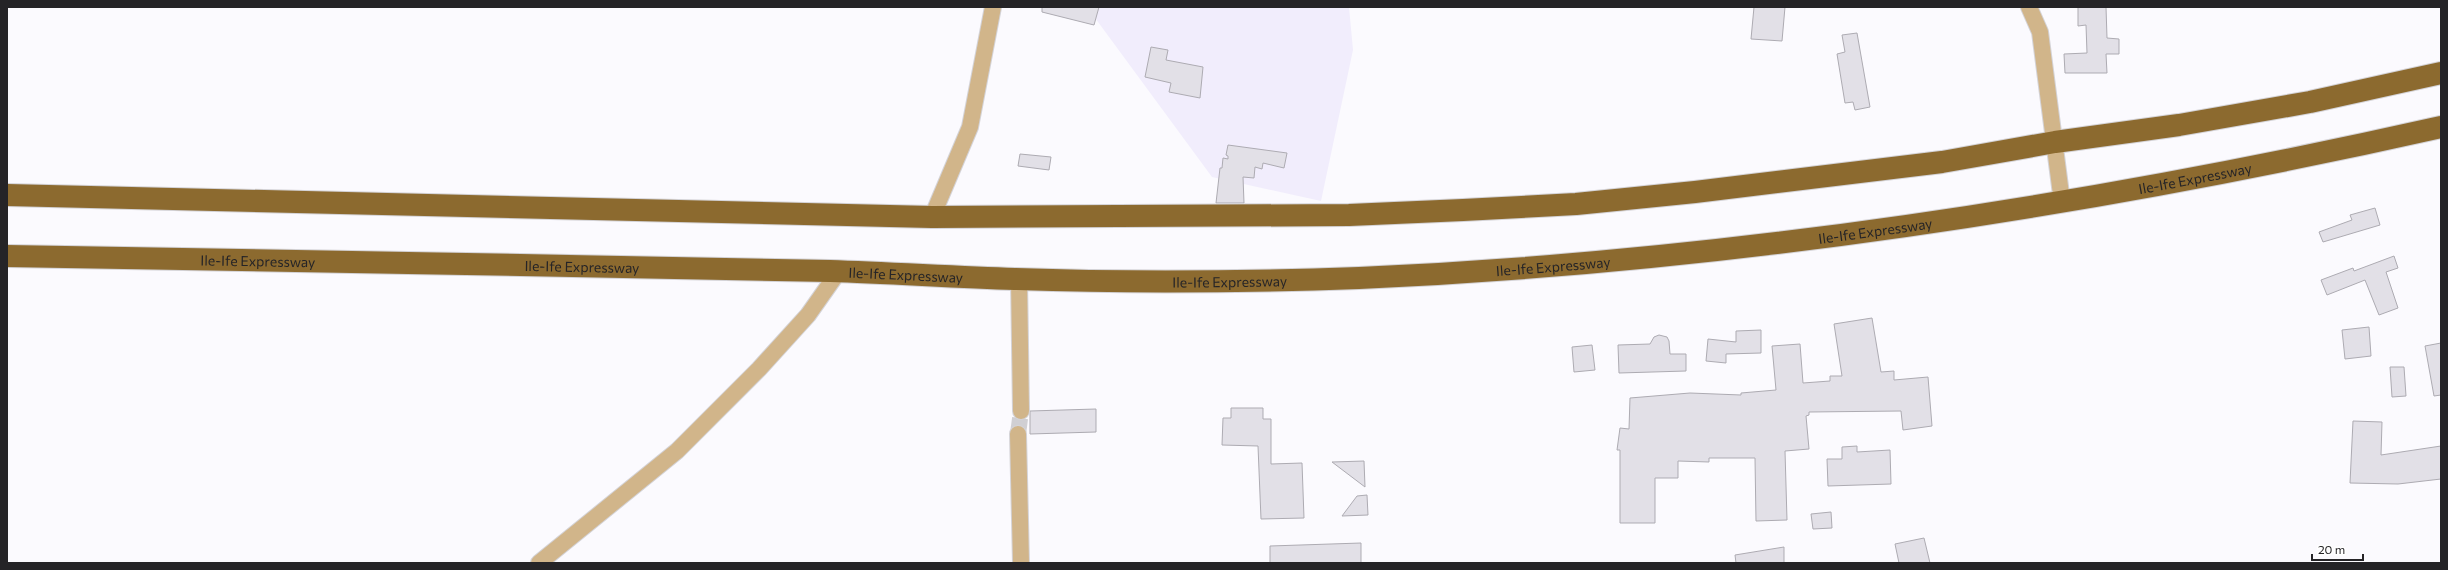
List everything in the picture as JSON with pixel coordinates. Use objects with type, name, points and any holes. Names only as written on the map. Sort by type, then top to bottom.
[{"type":"highway","points":[[7,195],[932,217],[1349,215],[1576,204],[1826,178],[1942,162],[2056,142],[2179,126],[2302,103],[2441,72]]},
{"type":"highway","name":"Ile-Ife Expressway","points":[[7,256],[838,271],[1019,279],[1218,280],[1352,278],[1578,263],[1816,239],[2062,202],[2303,158],[2441,127]]},
{"type":"street","points":[[932,217],[970,127],[993,7]]},
{"type":"street","points":[[2029,7],[2040,32],[2048,104],[2056,142],[2062,202]]},
{"type":"street","points":[[539,563],[676,450],[759,369],[808,316],[838,271]]},
{"type":"street","points":[[1019,279],[1021,411]]},
{"type":"street","points":[[1018,434],[1021,563]]},
{"type":"shaded area","points":[[1087,7],[1349,7],[1353,50],[1321,201],[1212,177]]},
{"type":"building","points":[[1042,7],[1099,7],[1094,25],[1042,12]]},
{"type":"building","points":[[1754,7],[1785,7],[1782,41],[1751,39]]},
{"type":"building","points":[[2078,7],[2106,7],[2107,38],[2119,39],[2119,54],[2106,54],[2107,73],[2065,73],[2064,54],[2087,53],[2086,25],[2078,26]]},
{"type":"building","points":[[1857,33],[1870,107],[1855,110],[1853,102],[1845,103],[1837,54],[1845,52],[1842,35]]},
{"type":"building","points":[[1151,47],[1168,50],[1166,60],[1203,67],[1200,98],[1169,92],[1171,83],[1145,77]]},
{"type":"building","points":[[1228,145],[1287,153],[1284,168],[1263,163],[1262,169],[1255,167],[1254,178],[1243,177],[1244,203],[1216,203],[1220,168],[1222,168],[1223,158],[1228,159],[1228,156],[1226,155]]},
{"type":"building","points":[[1020,154],[1051,157],[1049,170],[1018,166]]},
{"type":"building","points":[[2375,208],[2380,225],[2323,242],[2319,232],[2352,220],[2350,215]]},
{"type":"building","points":[[2394,256],[2398,268],[2386,272],[2398,308],[2379,315],[2365,280],[2327,295],[2321,280],[2353,268],[2354,271]]},
{"type":"building","points":[[1872,318],[1881,372],[1894,371],[1894,380],[1928,377],[1932,426],[1903,430],[1901,411],[1809,412],[1809,415],[1806,416],[1809,449],[1785,451],[1787,520],[1756,521],[1755,458],[1709,458],[1709,462],[1678,461],[1678,478],[1655,478],[1655,523],[1620,523],[1620,450],[1617,450],[1620,428],[1629,429],[1630,398],[1690,393],[1741,395],[1741,393],[1776,390],[1772,346],[1800,344],[1803,383],[1830,381],[1830,376],[1842,376],[1834,324]]},
{"type":"building","points":[[2369,327],[2371,356],[2345,359],[2342,330]]},
{"type":"building","points":[[1761,330],[1761,353],[1726,354],[1726,363],[1706,361],[1708,339],[1736,342],[1736,331]]},
{"type":"building","points":[[1659,335],[1667,337],[1669,341],[1670,354],[1686,354],[1686,371],[1619,373],[1618,345],[1650,344],[1654,337]]},
{"type":"building","points":[[2441,343],[2441,395],[2434,396],[2425,346]]},
{"type":"building","points":[[1592,345],[1595,370],[1574,372],[1572,347]]},
{"type":"building","points":[[2390,367],[2404,367],[2406,396],[2392,397]]},
{"type":"building","points":[[1231,408],[1263,408],[1263,419],[1271,419],[1271,464],[1302,463],[1304,518],[1261,519],[1258,446],[1222,445],[1223,418],[1231,418]]},
{"type":"building","points":[[1096,409],[1096,432],[1030,434],[1030,411]]},
{"type":"building","points":[[2353,421],[2382,422],[2381,455],[2441,446],[2441,479],[2398,484],[2350,483]]},
{"type":"building","points":[[1857,446],[1857,452],[1890,450],[1891,484],[1828,486],[1827,459],[1842,459],[1842,447]]},
{"type":"building","points":[[1364,461],[1365,487],[1332,462]]},
{"type":"building","points":[[1367,495],[1368,515],[1342,516],[1357,496]]},
{"type":"building","points":[[1831,512],[1832,528],[1813,529],[1811,514]]},
{"type":"building","points":[[1924,538],[1930,563],[1899,563],[1895,544]]},
{"type":"building","points":[[1361,543],[1361,563],[1270,563],[1270,546]]},
{"type":"building","points":[[1784,547],[1784,563],[1736,563],[1735,555]]},
{"type":"tunnel","points":[[1018,434],[1021,411]]}]
